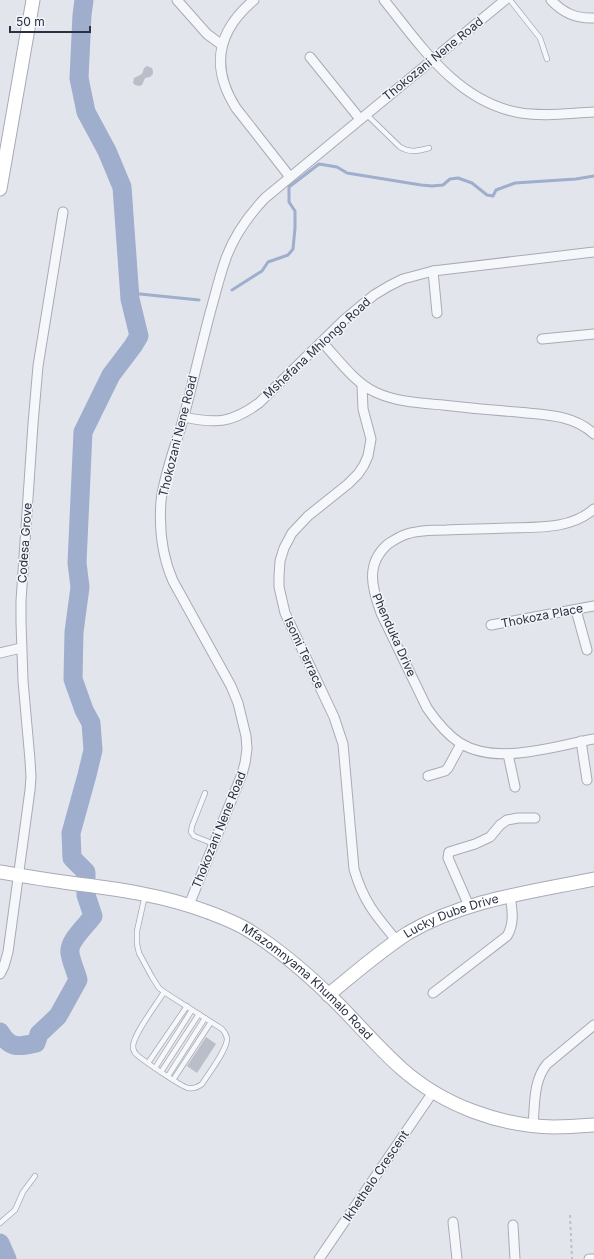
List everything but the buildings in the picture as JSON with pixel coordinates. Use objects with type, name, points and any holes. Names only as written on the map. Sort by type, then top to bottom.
[{"type":"street","points":[[0,189],[33,0]]},
{"type":"street","points":[[177,0],[207,34],[222,45]]},
{"type":"street","points":[[254,0],[231,25],[222,45],[220,57],[224,85],[229,98],[290,176]]},
{"type":"street","points":[[384,0],[432,59],[451,79],[464,89],[489,104],[504,110],[535,114],[594,112]]},
{"type":"street","name":"Thokozani Nene Road","points":[[189,905],[242,774],[247,749],[246,736],[240,708],[231,686],[173,581],[167,566],[161,531],[161,500],[225,260],[242,227],[253,211],[265,198],[505,0]]},
{"type":"street","points":[[551,0],[565,13],[577,17],[594,18]]},
{"type":"street","points":[[310,57],[363,117]]},
{"type":"street","name":"Codesa Grove","points":[[0,974],[8,952],[30,790],[31,777],[21,648],[22,593],[37,373],[63,212]]},
{"type":"street","name":"Mshefana Mhlongo Road","points":[[184,417],[203,421],[216,421],[226,420],[246,412],[259,403],[345,319],[374,295],[403,279],[433,271],[594,252]]},
{"type":"street","points":[[433,271],[437,313]]},
{"type":"street","points":[[542,339],[594,334]]},
{"type":"street","points":[[322,342],[362,385],[374,392],[388,397],[404,401],[558,416],[578,422],[594,434]]},
{"type":"street","name":"Isomi Terrace","points":[[362,385],[363,409],[371,439],[366,461],[358,474],[348,484],[308,516],[292,534],[284,548],[280,561],[279,587],[285,613],[334,717],[343,744],[354,869],[358,884],[373,913],[397,941]]},
{"type":"street","name":"Phenduka Drive","points":[[594,509],[586,516],[575,521],[557,525],[431,530],[406,534],[394,540],[384,548],[377,557],[373,567],[372,576],[375,597],[381,614],[427,708],[446,732],[461,744],[472,749],[496,755],[524,753],[594,739]]},
{"type":"street","name":"Thokoza Place","points":[[491,626],[594,606]]},
{"type":"street","points":[[576,610],[587,650]]},
{"type":"street","points":[[0,653],[21,648]]},
{"type":"street","points":[[581,741],[587,780]]},
{"type":"street","points":[[428,776],[445,771],[461,744]]},
{"type":"street","points":[[508,754],[515,787]]},
{"type":"street","points":[[470,906],[448,858],[449,852],[475,844],[490,837],[500,825],[507,820],[518,818],[535,818]]},
{"type":"street","name":"Mfazomnyama Khumalo Road","points":[[0,872],[145,894],[189,905],[224,918],[247,929],[298,966],[402,1069],[433,1092],[484,1115],[512,1122],[553,1127],[594,1126]]},
{"type":"street","name":"Lucky Dube Drive","points":[[328,995],[397,941],[423,926],[470,906],[510,895],[594,879]]},
{"type":"street","points":[[434,992],[507,936],[512,925],[510,895]]},
{"type":"street","points":[[533,1125],[536,1087],[542,1070],[547,1064],[594,1025]]},
{"type":"street","name":"Ikhethelo Crescent","points":[[319,1259],[433,1092]]},
{"type":"street","points":[[453,1222],[457,1259]]},
{"type":"street","points":[[513,1225],[514,1259]]},
{"type":"street","points":[[589,1259],[594,1259]]},
{"type":"lane","points":[[510,0],[540,38],[547,59]]},
{"type":"lane","points":[[363,117],[400,147],[406,150],[413,151],[429,148]]},
{"type":"lane","points":[[205,793],[191,832],[194,836],[214,844]]},
{"type":"lane","points":[[145,894],[137,931],[137,944],[139,954],[156,984],[164,992],[226,1033],[227,1043],[222,1054],[199,1086],[186,1088],[148,1063],[136,1054],[134,1050],[134,1042],[142,1026],[164,992]]},
{"type":"lane","points":[[148,1063],[187,1006]]},
{"type":"lane","points":[[155,1068],[192,1010]]},
{"type":"lane","points":[[162,1072],[199,1014]]},
{"type":"lane","points":[[168,1076],[205,1018]]},
{"type":"lane","points":[[173,1080],[211,1022]]},
{"type":"lane","points":[[1,1222],[15,1210],[23,1192],[35,1176]]},
{"type":"path","points":[[570,1215],[572,1259]]},
{"type":"waterway","points":[[0,1032],[11,1044],[20,1046],[36,1043],[39,1034],[58,1016],[78,980],[70,953],[70,948],[78,934],[93,916],[86,895],[86,872],[72,858],[71,833],[93,750],[91,723],[84,710],[73,679],[74,632],[80,587],[77,563],[83,432],[111,375],[139,336],[130,299],[122,187],[107,151],[86,112],[79,78],[84,0]]},
{"type":"waterway","points":[[232,290],[262,271],[268,262],[288,255],[293,249],[295,211],[289,202],[289,187],[319,164],[337,167],[347,173],[421,185],[443,185],[450,179],[458,178],[472,183],[487,195],[493,196],[496,190],[515,183],[576,179],[594,176]]},
{"type":"waterway","points":[[130,293],[199,300]]},
{"type":"waterway","points":[[0,1243],[7,1259]]}]
